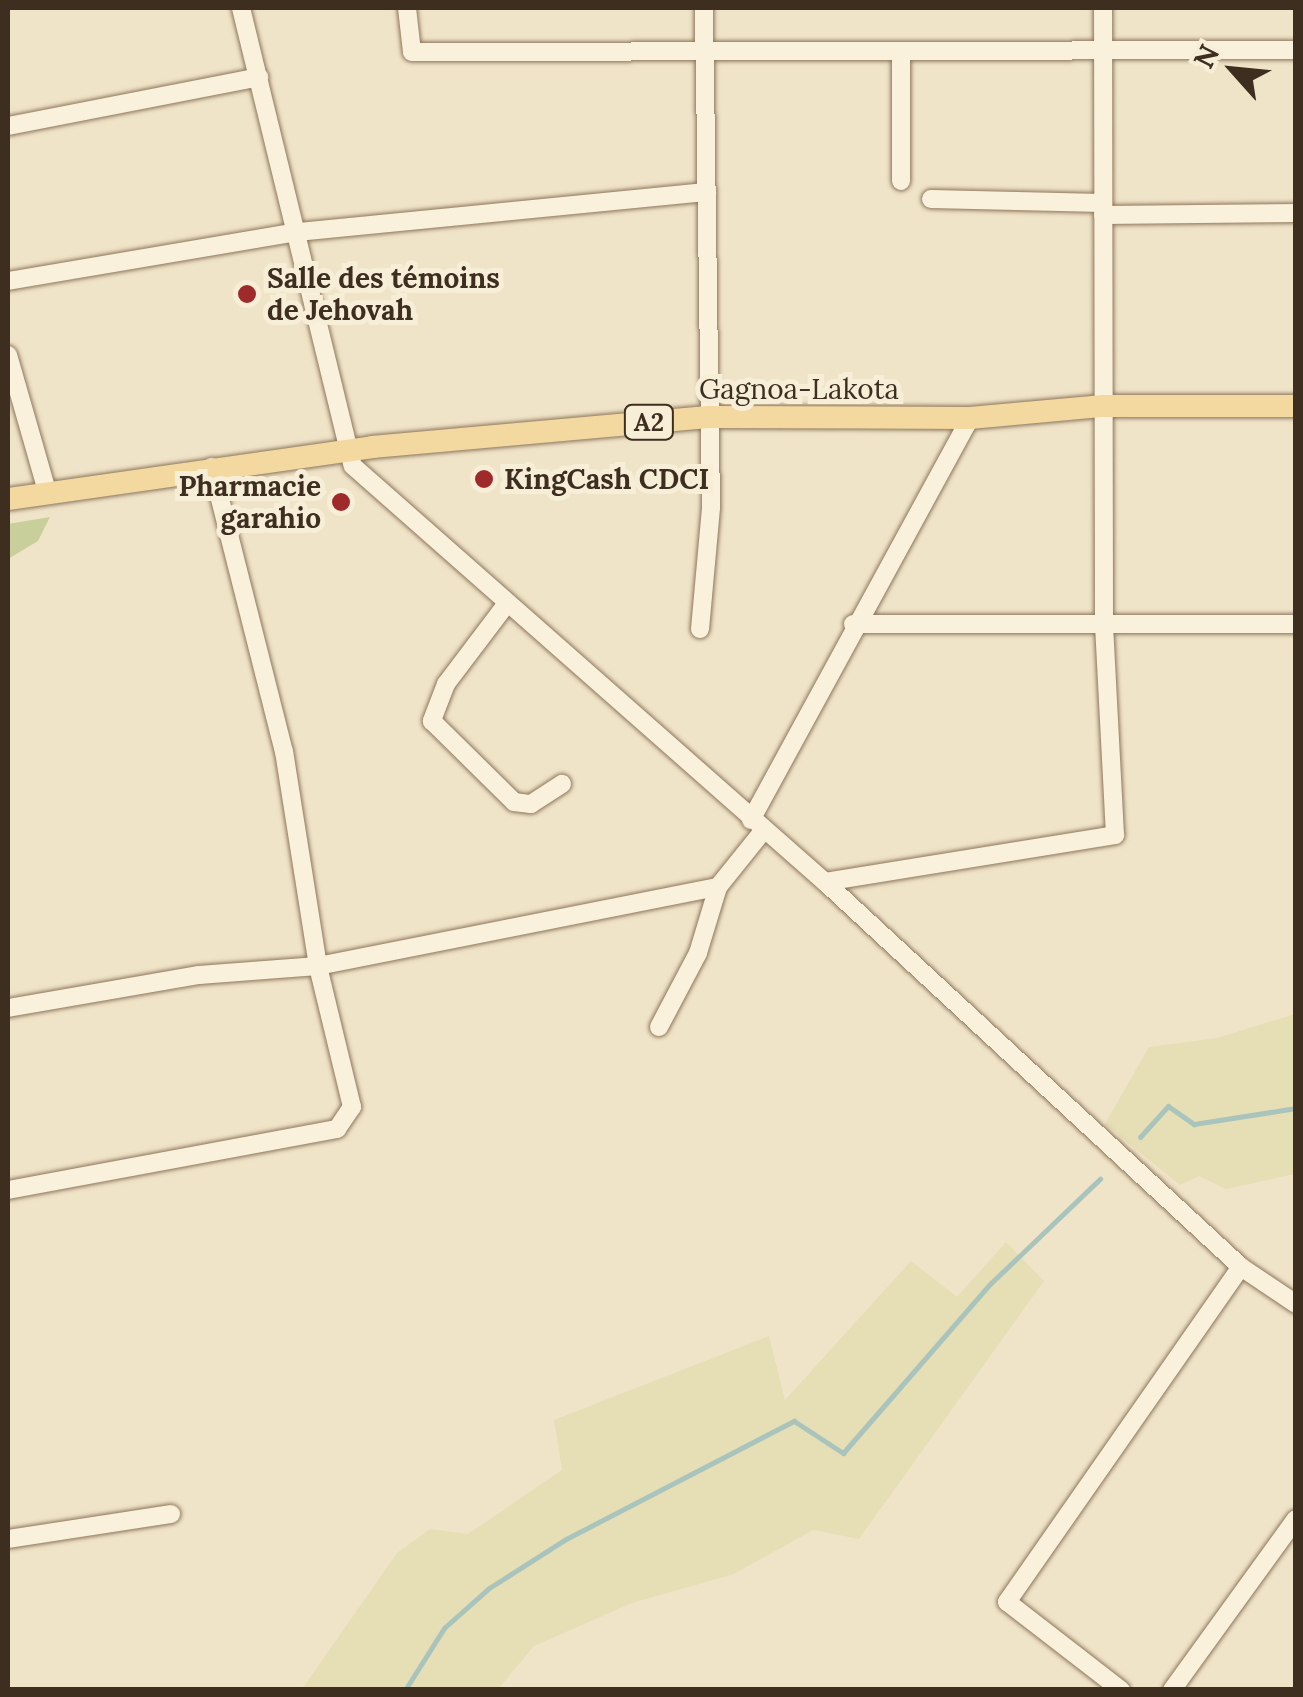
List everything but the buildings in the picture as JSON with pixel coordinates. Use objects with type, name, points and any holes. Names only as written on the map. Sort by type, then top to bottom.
[{"type":"main road","name":"Gagnoa-Lakota","points":[[8,499],[212,467],[348,451],[710,417],[970,418],[1103,406],[1296,406]]},
{"type":"street","points":[[240,8],[353,466],[505,606],[825,882],[1242,1267],[1296,1304]]},
{"type":"street","points":[[406,8],[412,52],[704,48],[901,52],[1296,50]]},
{"type":"street","points":[[700,629],[711,507],[704,8]]},
{"type":"street","points":[[825,882],[1116,836],[1104,624],[1103,8]]},
{"type":"street","points":[[901,52],[901,181]]},
{"type":"street","points":[[8,126],[260,77]]},
{"type":"street","points":[[8,281],[298,232],[706,192]]},
{"type":"street","points":[[932,199],[1103,209],[1296,213]]},
{"type":"street","points":[[8,355],[47,491]]},
{"type":"street","points":[[659,1028],[698,954],[718,887],[757,825],[852,624],[970,418]]},
{"type":"street","points":[[8,1190],[337,1130],[352,1106],[318,966],[284,752],[212,467]]},
{"type":"street","points":[[505,606],[446,684],[432,721],[514,802],[530,804],[562,784]]},
{"type":"street","points":[[852,624],[1296,624]]},
{"type":"street","points":[[8,1008],[199,974],[318,966],[718,887]]},
{"type":"street","points":[[1121,1690],[1007,1602],[1242,1267]]},
{"type":"street","points":[[8,1539],[171,1514]]},
{"type":"street","points":[[1172,1690],[1296,1519]]},
{"type":"shaded area","points":[[1295,1014],[1295,1174],[1226,1189],[1199,1176],[1180,1185],[1105,1124],[1149,1047],[1217,1038]]},
{"type":"shaded area","points":[[1006,1242],[1044,1281],[859,1539],[813,1530],[734,1574],[632,1603],[534,1646],[498,1689],[302,1689],[397,1553],[430,1529],[468,1534],[562,1470],[554,1420],[769,1336],[785,1400],[911,1261],[957,1297]]},
{"type":"green space","points":[[50,517],[38,541],[8,559],[8,524]]},
{"type":"waterway","points":[[1140,1137],[1168,1106],[1194,1124],[1296,1108]]},
{"type":"waterway","points":[[405,1690],[444,1628],[489,1588],[566,1539],[794,1421],[843,1453],[991,1283],[1100,1179]]},
{"type":"place","name":"Salle des témoins de Jehovah","points":[[247,294]]},
{"type":"place","name":"KingCash CDCI","points":[[484,479]]},
{"type":"place","name":"Pharmacie garahio","points":[[341,502]]}]
